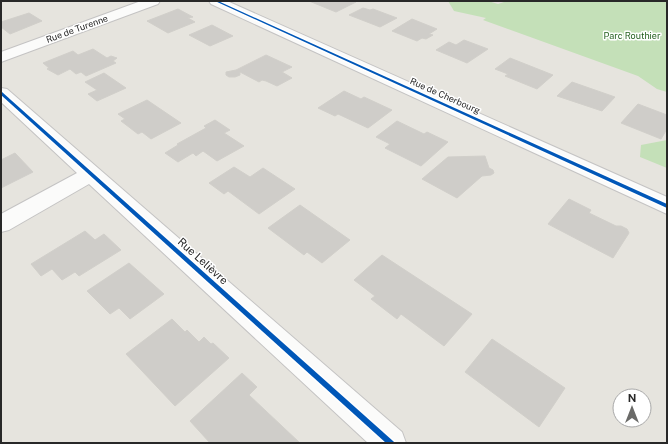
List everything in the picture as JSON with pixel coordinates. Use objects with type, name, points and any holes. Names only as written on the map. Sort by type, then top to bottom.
[{"type":"street","name":"Rue de Turenne","points":[[1,57],[153,1]]},
{"type":"street","name":"Rue de Cherbourg","points":[[216,1],[667,206]]},
{"type":"street","name":"Rue Lelièvre","points":[[1,94],[391,443]]},
{"type":"street","points":[[1,224],[91,174]]},
{"type":"green space","name":"Parc Routhier","points":[[448,1],[488,1],[498,4],[507,1],[667,1],[667,92],[657,89],[638,76],[483,20],[486,18],[454,11]]},
{"type":"green space","points":[[667,140],[667,168],[640,157],[641,145]]},
{"type":"building","points":[[309,1],[354,1],[356,2],[336,12]]},
{"type":"building","points":[[363,8],[370,10],[373,9],[397,18],[380,27],[349,15]]},
{"type":"building","points":[[178,9],[193,17],[188,18],[195,22],[168,33],[147,21]]},
{"type":"building","points":[[29,13],[42,21],[10,34],[1,27],[1,22]]},
{"type":"building","points":[[412,19],[437,29],[429,34],[433,35],[426,39],[422,38],[417,41],[392,31]]},
{"type":"building","points":[[212,25],[233,36],[210,46],[189,35]]},
{"type":"building","points":[[464,40],[488,49],[467,63],[436,50],[449,42],[456,45]]},
{"type":"building","points":[[93,49],[107,58],[111,56],[117,58],[113,61],[116,63],[86,76],[81,72],[76,74],[70,69],[58,75],[47,69],[49,68],[43,63],[73,51],[78,55]]},
{"type":"building","points":[[266,55],[292,67],[282,72],[292,78],[277,86],[262,80],[259,82],[240,72],[240,75],[235,77],[229,77],[226,75],[226,72],[236,70]]},
{"type":"building","points":[[510,58],[553,75],[537,89],[505,76],[508,74],[495,69]]},
{"type":"building","points":[[104,73],[126,88],[97,101],[88,94],[97,90],[85,82]]},
{"type":"building","points":[[572,82],[615,97],[602,111],[557,96]]},
{"type":"building","points":[[344,91],[361,99],[364,97],[392,110],[368,128],[338,114],[335,116],[318,108]]},
{"type":"building","points":[[147,100],[181,123],[151,139],[142,132],[138,134],[121,121],[125,119],[118,114]]},
{"type":"building","points":[[638,104],[667,115],[667,129],[661,139],[621,123]]},
{"type":"building","points":[[215,120],[230,130],[224,133],[244,146],[217,161],[203,151],[196,156],[193,153],[178,162],[165,153],[178,145],[177,144],[206,128],[204,126]]},
{"type":"building","points":[[397,121],[424,134],[427,132],[448,142],[421,166],[385,148],[390,144],[376,137]]},
{"type":"building","points":[[15,153],[33,172],[1,188],[1,160]]},
{"type":"building","points":[[485,156],[489,168],[493,170],[494,173],[491,175],[482,176],[457,198],[422,179],[448,157]]},
{"type":"building","points":[[234,167],[250,177],[263,168],[295,189],[259,214],[228,191],[224,194],[209,183]]},
{"type":"building","points":[[569,199],[591,210],[589,213],[616,226],[621,226],[627,229],[629,233],[613,258],[548,224]]},
{"type":"building","points":[[300,205],[350,240],[322,263],[307,252],[304,255],[268,228]]},
{"type":"building","points":[[85,231],[95,240],[104,234],[121,250],[79,276],[75,272],[62,280],[52,269],[41,276],[31,264]]},
{"type":"building","points":[[382,255],[472,314],[444,346],[401,314],[397,319],[371,299],[375,296],[354,280]]},
{"type":"building","points":[[129,263],[164,294],[130,319],[119,308],[110,314],[87,291]]},
{"type":"building","points":[[172,319],[185,332],[187,330],[199,342],[204,337],[229,358],[175,406],[126,354]]},
{"type":"building","points":[[492,339],[565,388],[539,427],[465,372]]},
{"type":"building","points":[[242,373],[257,387],[249,395],[300,443],[210,443],[190,421]]},
{"type":"cycle path","points":[[216,1],[667,206]]},
{"type":"cycle path","points":[[1,93],[391,443]]}]
